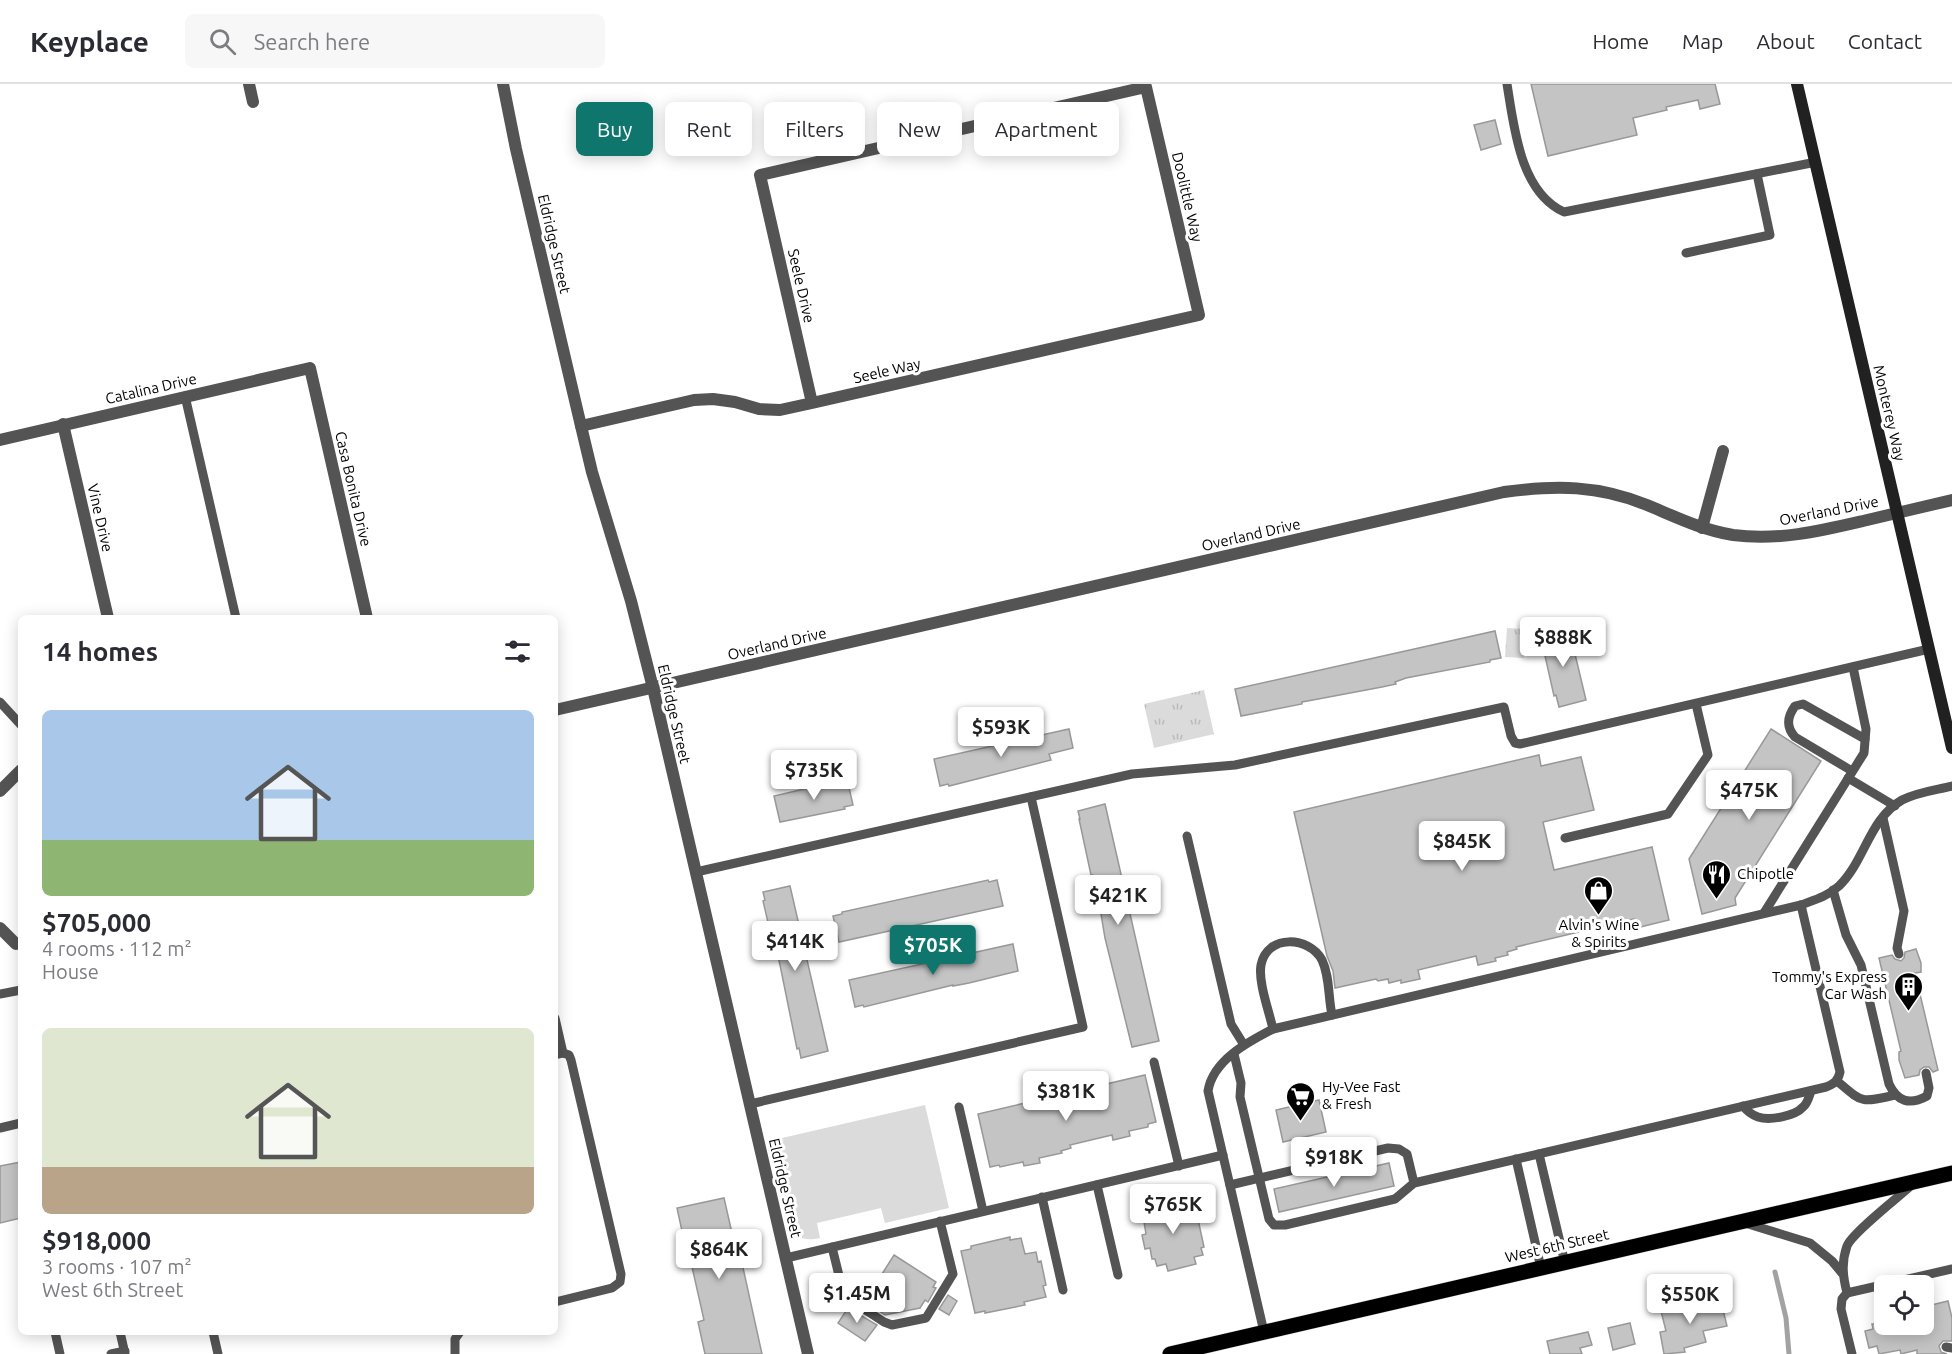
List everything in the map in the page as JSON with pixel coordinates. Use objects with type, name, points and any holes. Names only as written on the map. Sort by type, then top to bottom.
[{"type":"main road","name":"West 6th Street","points":[[1170,1354],[1952,1173]]},
{"type":"street","points":[[249,84],[253,102]]},
{"type":"street","name":"Eldridge Street","points":[[503,84],[592,472],[631,601],[653,688],[808,1354]]},
{"type":"street","name":"Monterey Way","points":[[1797,84],[1952,748]]},
{"type":"street","name":"Doolittle Way","points":[[760,175],[1146,87],[1199,315]]},
{"type":"street","name":"Seele Drive","points":[[760,175],[812,403]]},
{"type":"street","name":"Seele Way","points":[[581,426],[694,400],[713,399],[759,409],[780,410],[1199,315]]},
{"type":"street","name":"Catalina Drive","points":[[0,440],[310,368]]},
{"type":"street","name":"Casa Bonita Drive","points":[[310,368],[366,615]]},
{"type":"street","name":"Vine Drive","points":[[63,424],[107,615]]},
{"type":"street","points":[[1702,528],[1723,451]]},
{"type":"street","name":"Overland Drive","points":[[558,709],[1504,492],[1562,486],[1606,492],[1648,505],[1702,528],[1735,535],[1786,537],[1952,500]]},
{"type":"street","points":[[0,791],[18,773]]},
{"type":"street","points":[[0,928],[18,942]]},
{"type":"lane","points":[[1507,84],[1513,121],[1526,169],[1538,193],[1552,207],[1564,212],[1816,162]]},
{"type":"lane","points":[[1686,253],[1770,235],[1757,174]]},
{"type":"lane","points":[[185,396],[235,615]]},
{"type":"lane","points":[[696,872],[1132,774],[1235,765],[1504,707],[1511,736],[1515,743],[1520,744],[1929,649]]},
{"type":"lane","points":[[1764,913],[1864,753],[1866,729],[1853,667]]},
{"type":"lane","points":[[0,702],[18,723]]},
{"type":"lane","points":[[1564,838],[1668,814],[1708,755],[1696,704]]},
{"type":"lane","points":[[1865,739],[1812,708],[1803,705],[1795,706],[1790,714],[1788,723],[1795,737],[1895,806]]},
{"type":"lane","points":[[1264,1332],[1208,1090],[1210,1079],[1220,1065],[1244,1045],[1273,1029],[1801,905],[1825,896],[1847,877],[1876,826],[1895,806],[1917,794],[1952,786]]},
{"type":"lane","points":[[750,1104],[1083,1027],[1031,797]]},
{"type":"lane","points":[[1883,818],[1904,911],[1897,948],[1899,954]]},
{"type":"lane","points":[[1187,836],[1231,1024],[1244,1045]]},
{"type":"lane","points":[[1833,891],[1846,935],[1861,965],[1889,1084],[1894,1095],[1904,1101],[1921,1100],[1927,1096],[1929,1088],[1926,1073]]},
{"type":"lane","points":[[1234,1054],[1241,1083],[1240,1097],[1259,1178],[1269,1219],[1275,1225],[1285,1225],[1395,1199],[1414,1183],[1811,1091],[1837,1081],[1840,1072],[1801,905]]},
{"type":"lane","points":[[1273,1029],[1261,977],[1261,963],[1267,952],[1287,941],[1308,945],[1317,952],[1323,962],[1328,981],[1332,1015]]},
{"type":"lane","points":[[0,994],[18,991]]},
{"type":"lane","points":[[558,1301],[612,1288],[620,1282],[621,1274],[571,1060],[569,1055],[559,1054]]},
{"type":"lane","points":[[1154,1062],[1179,1166]]},
{"type":"lane","points":[[1837,1081],[1859,1100],[1872,1100],[1894,1095]]},
{"type":"lane","points":[[1743,1106],[1759,1118],[1771,1118],[1798,1112],[1806,1105],[1811,1091]]},
{"type":"lane","points":[[958,1107],[983,1211]]},
{"type":"lane","points":[[0,1128],[18,1124]]},
{"type":"lane","points":[[1230,1185],[1388,1148],[1399,1149],[1407,1154],[1414,1183]]},
{"type":"lane","points":[[1539,1154],[1565,1263]]},
{"type":"lane","points":[[786,1258],[1223,1155]]},
{"type":"lane","points":[[1516,1159],[1541,1268]]},
{"type":"lane","points":[[1842,1273],[1848,1245],[1852,1240],[1916,1182]]},
{"type":"lane","points":[[1096,1185],[1118,1275]]},
{"type":"lane","points":[[1042,1197],[1063,1290]]},
{"type":"lane","points":[[832,1246],[844,1296],[892,1326],[926,1318],[953,1274],[940,1221]]},
{"type":"lane","points":[[1741,1222],[1810,1243],[1832,1261],[1842,1273],[1847,1293]]},
{"type":"lane","points":[[1852,1354],[1841,1310],[1842,1299],[1847,1293],[1952,1269]]},
{"type":"lane","points":[[57,1335],[60,1354]]},
{"type":"lane","points":[[111,1354],[125,1352],[121,1335]]},
{"type":"lane","points":[[214,1335],[218,1354]]},
{"type":"lane","points":[[455,1354],[455,1339],[458,1335]]},
{"type":"green space","points":[[1507,628],[1526,629],[1524,658],[1505,657]]},
{"type":"green space","points":[[1204,690],[1214,734],[1154,748],[1144,704]]},
{"type":"green space","points":[[925,1105],[949,1208],[885,1223],[881,1208],[817,1223],[820,1238],[815,1239],[802,1238],[792,1231],[789,1227],[769,1141]]},
{"type":"building","points":[[1531,84],[1715,84],[1720,104],[1700,109],[1698,100],[1666,107],[1667,110],[1633,118],[1637,135],[1548,156]]},
{"type":"building","points":[[1495,120],[1501,144],[1481,150],[1474,125]]},
{"type":"building","points":[[1569,629],[1586,700],[1559,707],[1556,695],[1554,696],[1542,635]]},
{"type":"building","points":[[1495,631],[1501,658],[1490,660],[1490,662],[1406,678],[1395,682],[1396,684],[1241,716],[1235,689]]},
{"type":"building","points":[[1069,729],[1073,748],[1049,754],[1051,760],[949,786],[948,784],[940,786],[934,759]]},
{"type":"building","points":[[1771,729],[1821,761],[1735,898],[1736,905],[1702,914],[1689,859]]},
{"type":"building","points":[[1539,755],[1541,766],[1581,757],[1594,810],[1543,822],[1554,870],[1652,847],[1669,920],[1636,928],[1634,919],[1516,947],[1517,949],[1507,952],[1508,955],[1495,958],[1496,961],[1478,965],[1476,956],[1418,970],[1420,979],[1401,983],[1401,980],[1389,983],[1388,979],[1378,981],[1376,979],[1335,988],[1333,971],[1327,956],[1294,812]]},
{"type":"building","points":[[847,779],[853,805],[844,807],[845,809],[780,822],[774,796]]},
{"type":"building","points":[[1105,804],[1159,1041],[1132,1047],[1105,938],[1096,884],[1091,875],[1078,811]]},
{"type":"building","points":[[988,880],[989,882],[997,880],[1003,906],[839,942],[833,916],[842,914],[842,912]]},
{"type":"building","points":[[790,886],[828,1051],[801,1058],[763,901],[765,900],[763,892]]},
{"type":"building","points":[[1013,944],[1018,971],[864,1007],[863,1005],[855,1007],[849,980]]},
{"type":"building","name":"Tommy's Express Car Wash","points":[[1916,949],[1921,963],[1921,972],[1915,973],[1938,1070],[1933,1072],[1929,1067],[1924,1067],[1920,1070],[1919,1075],[1905,1078],[1899,1060],[1901,1051],[1879,958],[1892,955],[1901,961],[1905,952]]},
{"type":"building","points":[[1145,1075],[1156,1122],[1148,1124],[1148,1127],[1129,1131],[1130,1136],[1113,1140],[1112,1135],[1070,1145],[1071,1148],[1061,1151],[1062,1153],[1039,1158],[1040,1163],[1024,1166],[1023,1162],[990,1167],[978,1114]]},
{"type":"building","name":"Hy-Vee Fast & Fresh","points":[[1319,1100],[1326,1132],[1283,1142],[1276,1110]]},
{"type":"building","points":[[18,1163],[18,1219],[0,1223],[0,1166]]},
{"type":"building","points":[[1389,1163],[1394,1186],[1279,1212],[1274,1189]]},
{"type":"building","points":[[724,1198],[737,1255],[740,1254],[762,1354],[705,1354],[698,1322],[704,1320],[677,1208]]},
{"type":"building","points":[[1181,1201],[1182,1203],[1191,1201],[1193,1210],[1196,1210],[1204,1247],[1201,1248],[1203,1255],[1194,1257],[1196,1264],[1168,1271],[1166,1264],[1157,1266],[1155,1259],[1152,1259],[1150,1248],[1145,1249],[1142,1235],[1146,1234],[1144,1212],[1153,1210],[1153,1207]]},
{"type":"building","points":[[1010,1237],[1010,1240],[1021,1238],[1025,1254],[1036,1252],[1038,1262],[1041,1261],[1046,1297],[1024,1302],[1025,1305],[975,1313],[961,1251],[971,1249],[971,1246]]},
{"type":"building","points":[[894,1255],[936,1282],[933,1287],[936,1288],[928,1302],[925,1300],[920,1308],[885,1315],[865,1301]]},
{"type":"building","points":[[948,1295],[957,1301],[949,1315],[939,1309]]},
{"type":"building","points":[[1712,1298],[1713,1304],[1721,1302],[1727,1326],[1703,1331],[1706,1342],[1684,1348],[1685,1352],[1664,1354],[1660,1332],[1666,1331],[1661,1311]]},
{"type":"building","points":[[1948,1301],[1952,1318],[1952,1341],[1943,1341],[1939,1346],[1941,1352],[1947,1354],[1917,1354],[1917,1350],[1901,1354],[1900,1350],[1879,1354],[1877,1346],[1869,1348],[1865,1331],[1873,1329],[1872,1324],[1874,1324],[1874,1335],[1934,1335],[1934,1304]]},
{"type":"building","points":[[848,1308],[877,1325],[865,1341],[838,1323]]},
{"type":"building","points":[[1630,1323],[1635,1344],[1613,1350],[1608,1328]]},
{"type":"building","points":[[1588,1332],[1592,1345],[1580,1348],[1582,1354],[1550,1354],[1547,1341]]},
{"type":"waterway","points":[[1775,1272],[1786,1318],[1789,1354]]},
{"type":"place","name":"Chipotle","points":[[1716,900]]},
{"type":"place","name":"Alvin's Wine & Spirits","points":[[1599,916]]},
{"type":"place","name":"Tommy's Express Car Wash","points":[[1908,1012]]},
{"type":"place","name":"Hy-Vee Fast & Fresh","points":[[1301,1122]]}]
